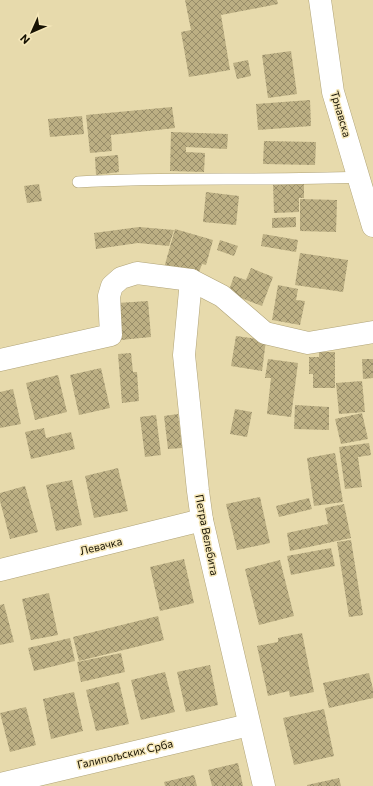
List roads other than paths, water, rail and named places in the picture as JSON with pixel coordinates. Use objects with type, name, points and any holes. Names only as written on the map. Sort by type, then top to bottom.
[{"type":"street","name":"Трнавска","points":[[320,0],[334,92],[373,226]]},
{"type":"street","points":[[0,360],[111,335],[110,296],[112,286],[121,278],[137,273],[191,280],[222,296],[265,333],[308,343],[373,332]]},
{"type":"street","name":"Петра Велебита","points":[[191,280],[184,355],[202,520],[264,786]]},
{"type":"street","name":"Левачка","points":[[0,570],[202,520]]},
{"type":"street","name":"Галипољских Срба","points":[[0,784],[249,725]]},
{"type":"lane","points":[[78,182],[129,179],[320,179],[359,177]]}]
